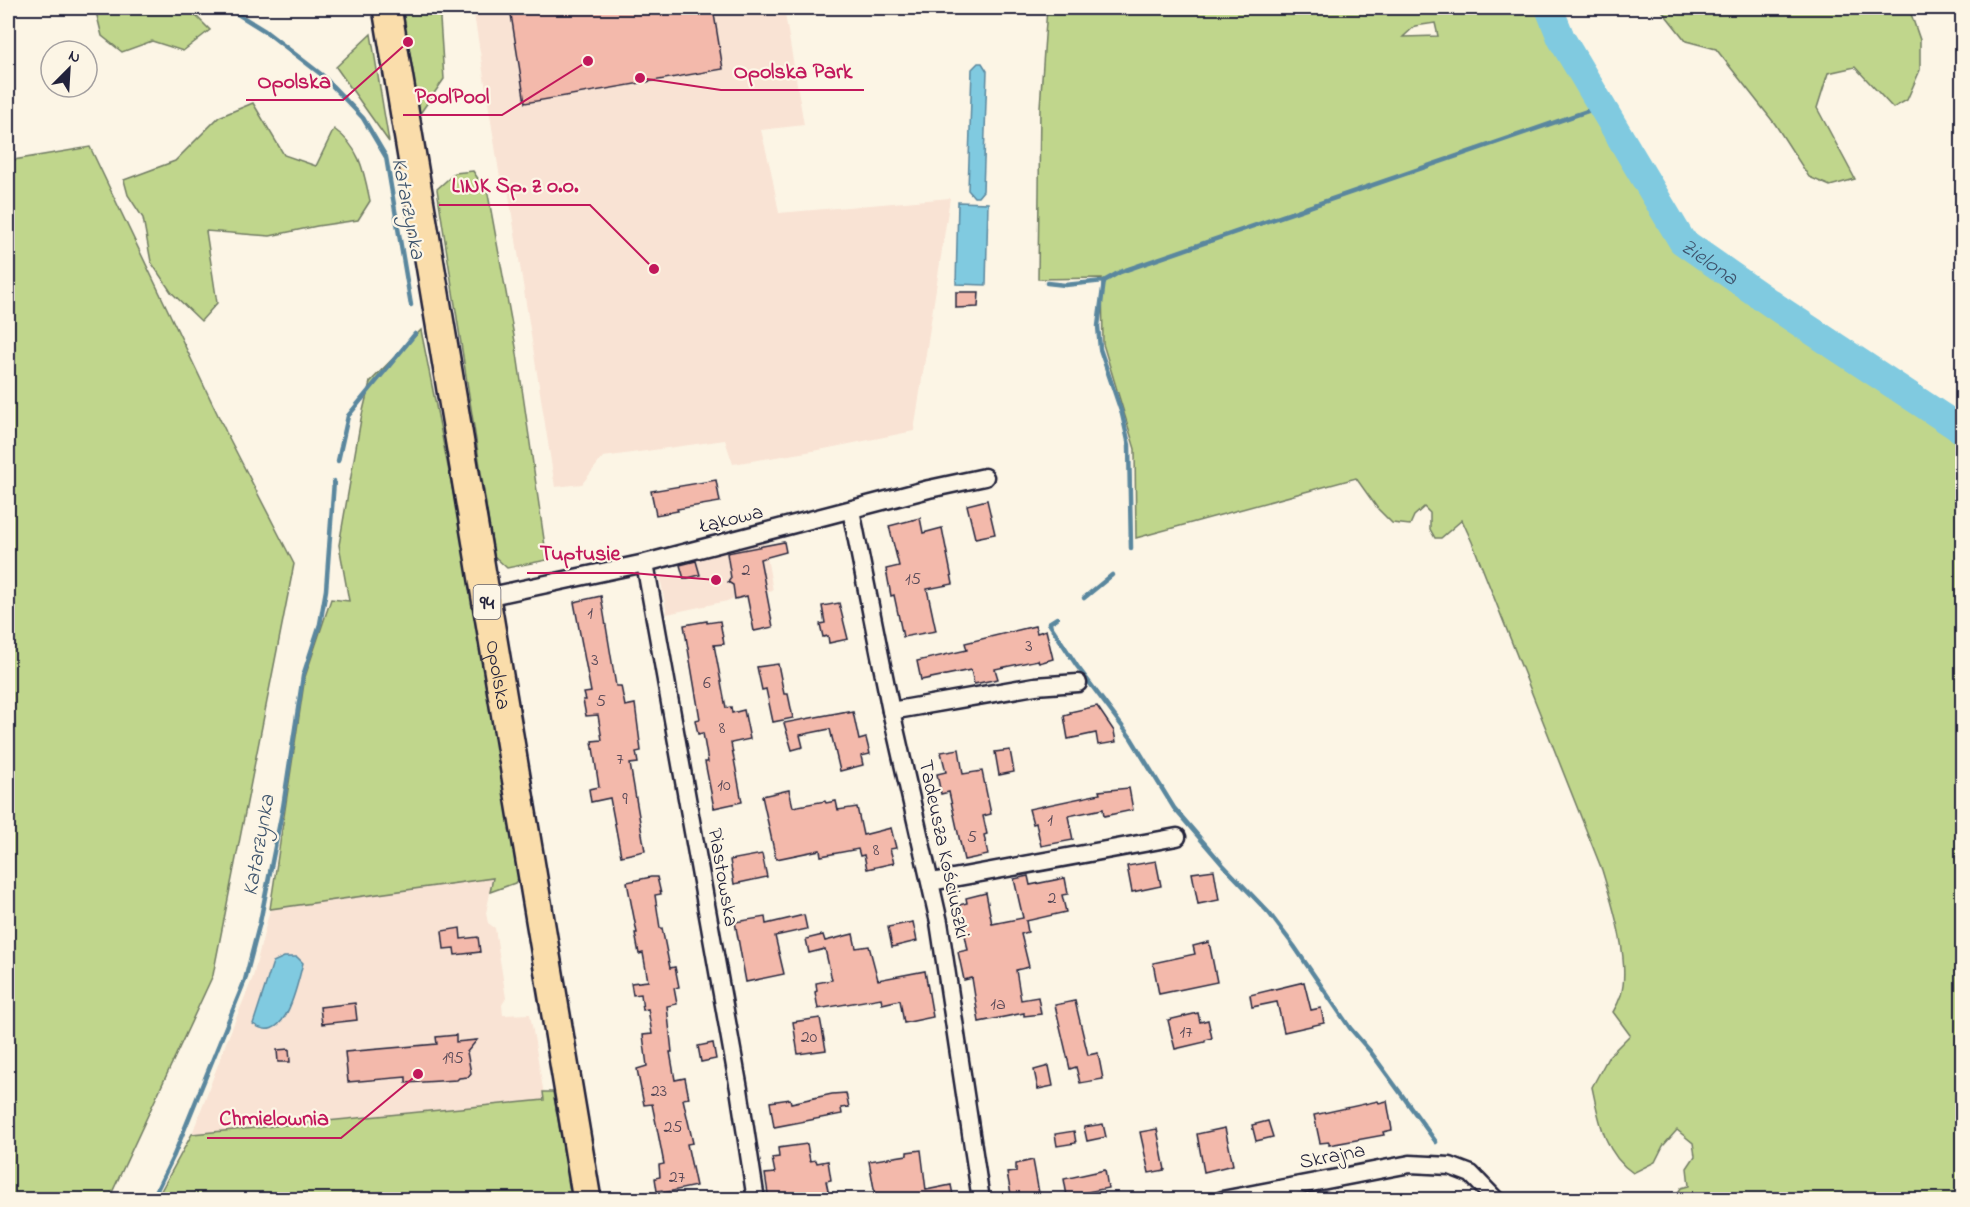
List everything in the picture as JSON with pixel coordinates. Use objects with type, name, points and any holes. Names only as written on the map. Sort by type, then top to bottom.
[{"type":"main road","name":"Opolska","points":[[387,8],[587,1200]]},
{"type":"street","name":"Łąkowa","points":[[486,597],[645,563],[929,489],[985,477]]},
{"type":"street","name":"Tadeusza Kościuszki","points":[[851,510],[891,711],[939,922],[981,1200]]},
{"type":"street","name":"Piastowska","points":[[645,563],[735,1065],[756,1200]]},
{"type":"street","points":[[891,711],[1035,686],[1078,683]]},
{"type":"street","points":[[931,882],[1177,837]]},
{"type":"street","name":"Skrajna","points":[[1232,1199],[1410,1164],[1450,1166],[1471,1174],[1496,1200]]},
{"type":"shaded area","points":[[473,8],[784,8],[804,125],[761,130],[779,213],[950,198],[914,431],[733,464],[725,440],[603,457],[582,484],[555,487],[506,177],[500,178]]},
{"type":"shaded area","points":[[764,540],[773,591],[667,614],[660,577],[682,575],[679,562]]},
{"type":"shaded area","points":[[493,878],[486,913],[488,923],[495,928],[506,998],[502,1005],[503,1015],[530,1014],[545,1100],[192,1134],[253,977],[270,909]]},
{"type":"green space","points":[[95,8],[188,8],[210,30],[183,51],[152,41],[122,52],[102,36]]},
{"type":"green space","points":[[402,8],[444,8],[440,19],[444,79],[419,115]]},
{"type":"green space","points":[[1047,8],[1543,8],[1564,54],[1601,110],[1671,234],[1682,248],[1859,369],[1921,407],[1962,438],[1962,1199],[1674,1199],[1681,1188],[1689,1186],[1687,1168],[1695,1156],[1693,1143],[1677,1130],[1663,1146],[1655,1162],[1633,1173],[1615,1156],[1604,1135],[1592,1087],[1609,1056],[1630,1035],[1613,1012],[1621,995],[1624,966],[1615,915],[1602,870],[1462,520],[1441,538],[1435,538],[1430,529],[1430,513],[1424,507],[1414,516],[1410,525],[1392,523],[1378,509],[1356,478],[1136,538],[1135,449],[1103,344],[1102,278],[1038,279],[1040,107]],"holes":[[[1435,23],[1438,36],[1403,37],[1415,26]]]},
{"type":"green space","points":[[1664,8],[1909,8],[1920,40],[1920,70],[1907,100],[1893,108],[1855,67],[1828,73],[1817,108],[1855,179],[1830,186],[1809,177],[1775,124],[1716,49],[1686,41],[1663,12]]},
{"type":"green space","points":[[371,34],[389,142],[336,67]]},
{"type":"green space","points":[[253,103],[284,155],[316,166],[334,129],[343,136],[360,161],[370,201],[358,220],[270,236],[206,231],[217,303],[201,321],[171,292],[151,262],[143,218],[128,195],[124,180],[175,161],[219,117]]},
{"type":"green space","points":[[90,147],[226,432],[294,564],[213,975],[109,1199],[8,1199],[8,161]]},
{"type":"green space","points":[[473,171],[488,194],[516,347],[547,560],[507,568],[494,556],[437,189],[455,173]]},
{"type":"green space","points":[[421,330],[473,593],[520,876],[515,883],[490,892],[493,878],[270,909],[305,677],[331,599],[349,601],[339,545],[361,419],[370,382]]},
{"type":"green space","points":[[543,1092],[553,1092],[572,1195],[561,1200],[156,1200],[192,1134],[544,1100]]},
{"type":"water","points":[[978,63],[982,63],[987,71],[983,191],[978,197],[974,197],[968,190],[972,69]]},
{"type":"water","points":[[958,202],[988,203],[986,285],[956,284]]},
{"type":"water","points":[[284,957],[297,957],[303,963],[297,985],[282,1021],[274,1028],[264,1029],[253,1024],[273,962]]},
{"type":"building","points":[[510,8],[713,8],[723,69],[525,103]]},
{"type":"building","points":[[956,292],[979,292],[978,307],[956,308]]},
{"type":"building","points":[[716,480],[720,502],[656,515],[651,491]]},
{"type":"building","points":[[987,500],[995,534],[975,538],[967,505]]},
{"type":"building","points":[[920,518],[923,533],[942,528],[953,584],[927,589],[936,631],[903,637],[886,569],[899,566],[889,526]]},
{"type":"building","points":[[784,542],[786,552],[760,559],[773,627],[754,631],[747,596],[735,599],[733,585],[728,582],[731,578],[727,553]]},
{"type":"building","points":[[696,561],[700,575],[684,579],[680,565]]},
{"type":"building","points":[[601,596],[616,686],[621,686],[625,706],[635,704],[641,751],[636,752],[638,763],[630,764],[645,851],[621,856],[610,798],[591,802],[589,789],[599,787],[592,741],[602,740],[598,715],[586,716],[584,693],[591,692],[574,602]]},
{"type":"building","points":[[839,603],[848,639],[829,643],[828,636],[823,637],[820,624],[825,623],[822,606]]},
{"type":"building","points":[[707,621],[707,623],[720,621],[724,644],[714,645],[726,708],[731,707],[732,713],[744,710],[750,739],[731,743],[742,802],[714,808],[705,762],[708,762],[703,733],[698,734],[695,720],[700,719],[684,625]]},
{"type":"building","points":[[1035,626],[1037,633],[1046,630],[1053,659],[995,669],[998,679],[974,684],[971,670],[921,680],[917,661],[967,650],[965,643]]},
{"type":"building","points":[[778,664],[784,694],[788,694],[793,718],[773,722],[766,689],[762,690],[757,667]]},
{"type":"building","points":[[1097,706],[1114,731],[1116,742],[1098,745],[1096,733],[1068,739],[1064,716],[1071,714],[1070,712]]},
{"type":"building","points":[[848,711],[848,713],[853,712],[859,740],[866,738],[870,754],[861,756],[863,765],[840,771],[830,729],[800,735],[803,747],[792,750],[784,723]]},
{"type":"building","points":[[959,749],[963,774],[982,771],[991,814],[983,816],[988,855],[964,860],[949,792],[941,794],[937,774],[946,772],[941,752]]},
{"type":"building","points":[[1010,750],[1014,772],[999,775],[995,752]]},
{"type":"building","points":[[1129,788],[1133,810],[1104,816],[1103,809],[1068,816],[1073,840],[1041,846],[1036,823],[1033,824],[1029,809],[1100,794],[1099,791]]},
{"type":"building","points":[[789,790],[793,807],[836,801],[838,810],[857,807],[863,835],[891,828],[896,848],[890,849],[894,863],[867,869],[864,855],[860,856],[858,849],[821,856],[820,850],[776,859],[762,796]]},
{"type":"building","points":[[762,854],[767,877],[734,884],[730,860]]},
{"type":"building","points":[[1156,861],[1161,886],[1132,892],[1127,866]]},
{"type":"building","points":[[1214,870],[1219,900],[1198,904],[1192,873]]},
{"type":"building","points":[[1028,876],[1030,885],[1065,878],[1068,894],[1062,895],[1066,912],[1026,921],[1028,932],[1021,934],[1029,967],[1016,970],[1021,1000],[1038,997],[1041,1014],[1024,1016],[1024,1013],[979,1022],[972,978],[964,980],[958,952],[968,950],[959,905],[967,903],[966,898],[986,893],[992,924],[1023,918],[1014,879]]},
{"type":"building","points":[[657,877],[661,894],[655,895],[660,928],[662,928],[670,968],[675,967],[679,987],[674,988],[677,1004],[667,1006],[672,1052],[670,1052],[675,1080],[685,1078],[689,1098],[683,1099],[693,1143],[687,1144],[696,1186],[663,1193],[662,1190],[657,1191],[655,1178],[660,1177],[659,1165],[664,1164],[652,1104],[644,1105],[637,1069],[647,1066],[643,1035],[652,1034],[648,1009],[643,1010],[641,994],[633,995],[631,983],[648,981],[643,953],[639,954],[627,882]]},
{"type":"building","points":[[804,915],[807,929],[775,936],[784,974],[746,982],[735,922],[765,917],[766,924]]},
{"type":"building","points":[[913,922],[917,941],[892,947],[888,927]]},
{"type":"building","points":[[460,928],[461,939],[478,937],[480,952],[455,955],[454,948],[444,949],[442,931]]},
{"type":"building","points":[[853,934],[856,948],[869,946],[878,980],[925,971],[933,1017],[904,1023],[900,1000],[882,1004],[881,998],[818,1009],[816,983],[832,980],[825,949],[809,953],[806,939],[823,935],[825,941]]},
{"type":"building","points":[[1209,942],[1217,982],[1159,994],[1153,963],[1195,954],[1193,946]]},
{"type":"building","points":[[1304,982],[1311,1010],[1321,1008],[1324,1023],[1284,1032],[1277,1002],[1252,1007],[1250,995]]},
{"type":"building","points":[[1075,1001],[1088,1055],[1098,1053],[1103,1079],[1080,1083],[1076,1067],[1070,1069],[1055,1005]]},
{"type":"building","points":[[355,1003],[357,1020],[322,1024],[320,1007]]},
{"type":"building","points":[[1198,1013],[1200,1022],[1208,1020],[1212,1038],[1205,1042],[1175,1049],[1168,1020]]},
{"type":"building","points":[[820,1018],[826,1050],[798,1054],[793,1022]]},
{"type":"building","points":[[456,1035],[456,1042],[477,1040],[467,1052],[471,1073],[468,1077],[457,1080],[406,1083],[406,1077],[348,1082],[345,1052],[437,1044],[436,1037]]},
{"type":"building","points":[[713,1043],[716,1059],[701,1062],[698,1046]]},
{"type":"building","points":[[289,1049],[290,1062],[278,1062],[277,1050]]},
{"type":"building","points":[[1049,1066],[1053,1086],[1038,1089],[1034,1070]]},
{"type":"building","points":[[846,1093],[849,1107],[841,1108],[842,1114],[774,1127],[770,1102],[790,1099],[791,1103]]},
{"type":"building","points":[[1378,1101],[1379,1103],[1387,1101],[1392,1130],[1383,1132],[1384,1135],[1329,1145],[1329,1142],[1320,1143],[1314,1115]]},
{"type":"building","points":[[1268,1121],[1273,1137],[1256,1141],[1252,1125]]},
{"type":"building","points":[[1103,1124],[1106,1137],[1087,1141],[1084,1127]]},
{"type":"building","points":[[1225,1128],[1233,1165],[1204,1172],[1197,1134]]},
{"type":"building","points":[[1157,1129],[1165,1170],[1149,1173],[1140,1132]]},
{"type":"building","points":[[1074,1131],[1076,1143],[1057,1146],[1055,1134]]},
{"type":"building","points":[[807,1144],[810,1161],[816,1160],[817,1163],[828,1161],[831,1180],[826,1181],[829,1195],[815,1197],[816,1200],[769,1200],[765,1174],[775,1173],[772,1158],[779,1157],[778,1148]]},
{"type":"building","points":[[921,1150],[926,1190],[951,1185],[954,1200],[876,1200],[869,1161],[907,1155],[907,1152]]},
{"type":"building","points":[[1033,1160],[1039,1193],[1012,1199],[1007,1173],[1016,1172],[1016,1164]]},
{"type":"building","points":[[1105,1170],[1108,1188],[1067,1196],[1064,1179]]},
{"type":"waterway","name":"Katarzynka","points":[[228,8],[265,31],[322,75],[363,118],[386,157],[411,305]]},
{"type":"waterway","name":"Zielona","points":[[1549,8],[1561,38],[1682,241],[1779,309],[1962,430]]},
{"type":"waterway","points":[[1047,283],[1065,285],[1104,281],[1120,272],[1602,106]]},
{"type":"waterway","points":[[1104,281],[1098,326],[1100,349],[1122,414],[1129,445],[1131,548]]},
{"type":"waterway","name":"Katarzynka","points":[[338,461],[348,416],[415,334]]},
{"type":"waterway","name":"Katarzynka","points":[[152,1200],[174,1155],[245,980],[260,922],[283,807],[303,676],[320,624],[326,590],[334,481]]},
{"type":"waterway","points":[[1084,598],[1112,575]]},
{"type":"waterway","points":[[1057,618],[1049,623],[1077,666],[1131,738],[1174,808],[1223,865],[1269,913],[1350,1028],[1370,1051],[1436,1142]]},
{"type":"place","name":"Opolska","points":[[408,42]]},
{"type":"place","name":"PoolPool","points":[[588,61]]},
{"type":"place","name":"Opolska Park","points":[[640,78]]},
{"type":"place","name":"LINK Sp. z o.o.","points":[[654,269]]},
{"type":"place","name":"Tuptusie","points":[[716,580]]},
{"type":"place","name":"Chmielownia","points":[[418,1074]]}]
